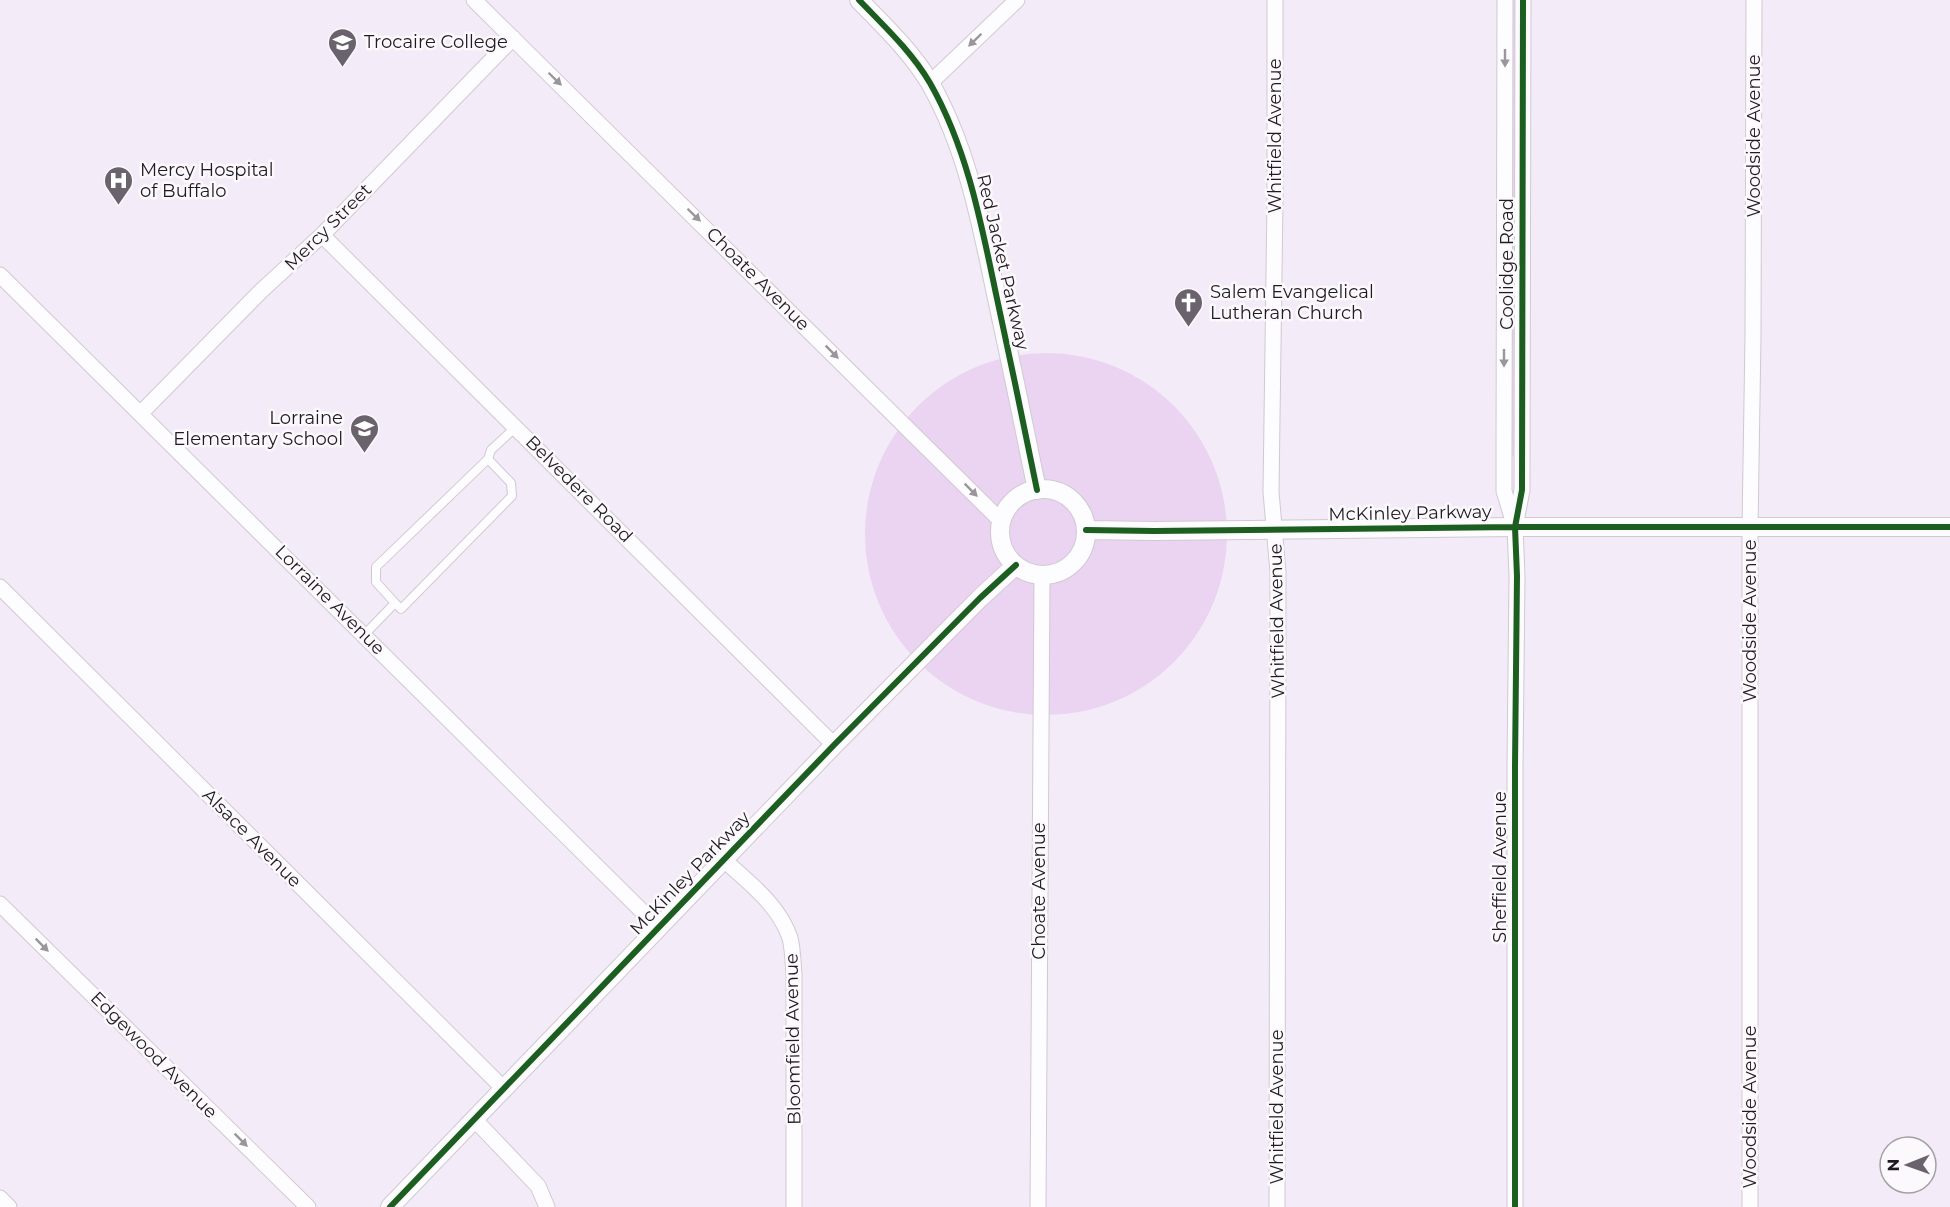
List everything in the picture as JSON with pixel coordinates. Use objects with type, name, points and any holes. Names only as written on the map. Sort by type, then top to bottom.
[{"type":"street","name":"Choate Avenue","points":[[474,0],[1002,522]]},
{"type":"street","name":"Red Jacket Parkway","points":[[859,0],[908,50],[930,83],[960,148],[971,182],[1037,490]]},
{"type":"street","points":[[930,83],[1017,0]]},
{"type":"street","name":"Whitfield Avenue","points":[[1275,0],[1271,492],[1278,572],[1277,1207]]},
{"type":"street","name":"Coolidge Road","points":[[1505,0],[1504,491],[1515,527]]},
{"type":"street","name":"Coolidge Road","points":[[1515,527],[1522,490],[1523,0]]},
{"type":"street","name":"Woodside Avenue","points":[[1750,1207],[1750,528],[1754,0]]},
{"type":"street","name":"Mercy Street","points":[[141,412],[261,291],[322,235],[513,38]]},
{"type":"street","points":[[1505,219],[1522,219]]},
{"type":"street","name":"Belvedere Road","points":[[322,235],[834,745]]},
{"type":"street","name":"Lorraine Avenue","points":[[0,275],[141,412],[659,928]]},
{"type":"street","points":[[1037,490],[1056,491],[1069,498],[1083,516],[1086,530],[1084,545],[1073,562],[1061,571],[1041,575],[1028,572],[1016,565],[1007,555],[1002,542],[1002,522],[1006,511],[1017,498],[1037,490]]},
{"type":"street","name":"Sheffield Avenue","points":[[1515,527],[1517,576],[1515,1207]]},
{"type":"street","name":"McKinley Parkway","points":[[1086,530],[1950,527]]},
{"type":"street","name":"McKinley Parkway","points":[[390,1207],[834,745],[980,598],[1016,565]]},
{"type":"street","name":"Choate Avenue","points":[[1038,1207],[1041,575]]},
{"type":"street","name":"Alsace Avenue","points":[[0,587],[504,1089]]},
{"type":"street","name":"Bloomfield Avenue","points":[[724,860],[771,904],[785,926],[790,940],[794,975],[794,1207]]},
{"type":"street","name":"Edgewood Avenue","points":[[0,904],[308,1207]]},
{"type":"street","points":[[475,1120],[537,1186],[548,1207]]},
{"type":"street","points":[[0,1198],[9,1207]]},
{"type":"lane","points":[[488,459],[511,483],[512,496],[401,609],[376,582],[376,567],[488,459],[491,450],[516,427]]},
{"type":"lane","points":[[365,634],[395,603]]},
{"type":"shaded area","points":[[1511,0],[1519,0],[1518,199],[1510,199]]},
{"type":"shaded area","points":[[1511,239],[1518,239],[1518,457],[1510,456]]},
{"type":"shaded area","points":[[1046,353],[1081,357],[1115,367],[1146,384],[1174,406],[1196,434],[1213,465],[1223,499],[1227,534],[1223,569],[1213,603],[1196,634],[1174,662],[1146,684],[1115,701],[1081,711],[1046,715],[1011,711],[977,701],[946,684],[918,662],[896,634],[879,603],[869,569],[865,534],[869,499],[879,465],[896,434],[918,406],[946,384],[977,367],[1011,357]]},
{"type":"cycle path","points":[[859,0],[897,39],[923,71],[954,133],[978,213],[1037,490]]},
{"type":"cycle path","points":[[1515,1207],[1517,576],[1515,527],[1522,490],[1523,0]]},
{"type":"cycle path","points":[[1086,530],[1950,527]]},
{"type":"cycle path","points":[[390,1207],[834,745],[980,598],[1016,565]]},
{"type":"place","name":"Trocaire College","points":[[343,68]]},
{"type":"place","name":"Mercy Hospital of Buffalo","points":[[119,206]]},
{"type":"place","name":"Salem Evangelical Lutheran Church","points":[[1189,328]]},
{"type":"place","name":"Lorraine Elementary School","points":[[364,454]]}]
